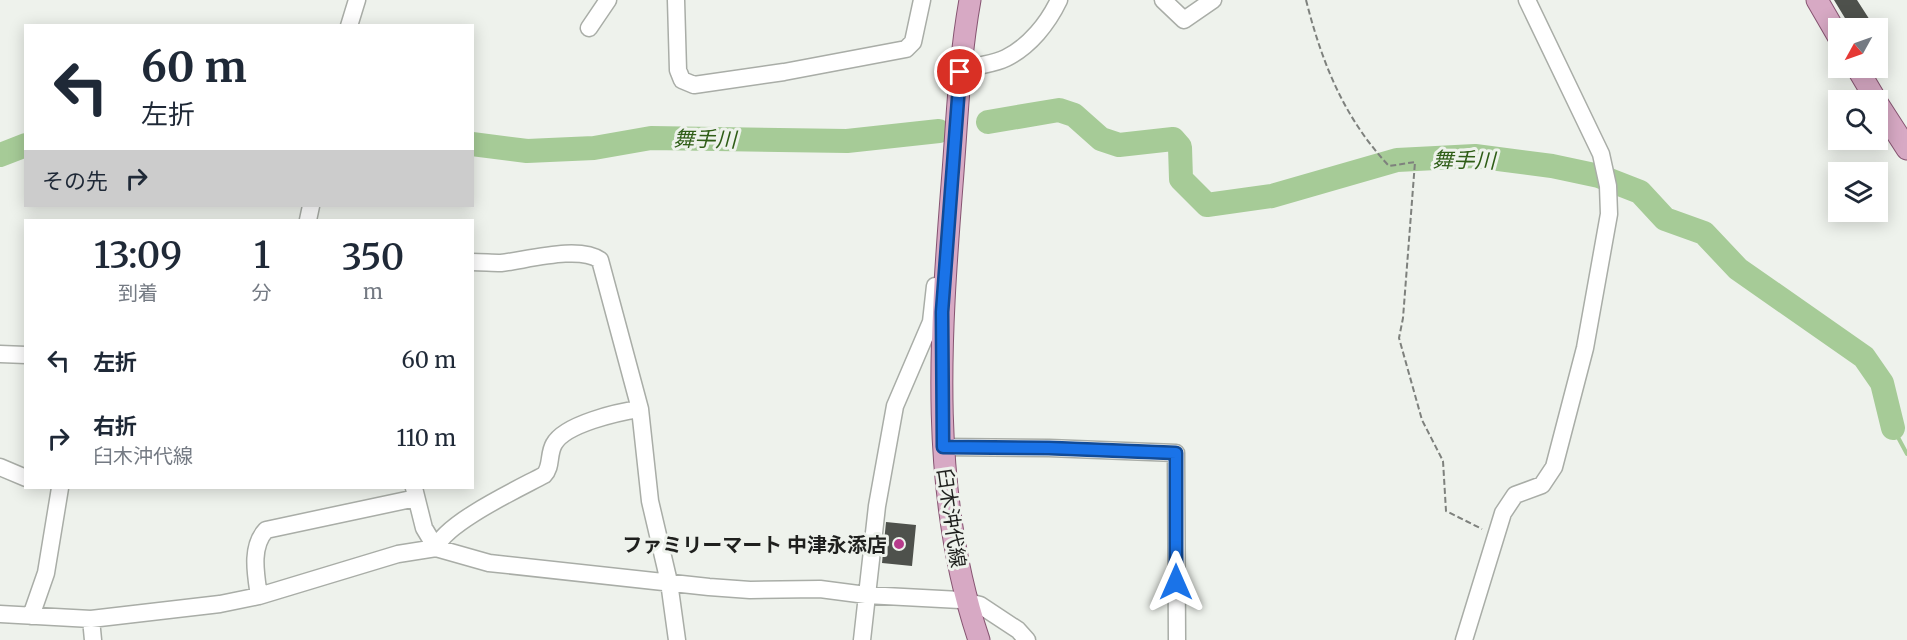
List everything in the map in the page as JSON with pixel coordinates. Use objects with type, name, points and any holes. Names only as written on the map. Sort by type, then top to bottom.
[{"type":"main road","name":"臼木沖代線","points":[[970,0],[960,72],[942,322],[943,447],[953,537],[967,602],[979,640]]},
{"type":"main road","points":[[1817,0],[1828,19]]},
{"type":"main road","points":[[1888,119],[1907,149]]},
{"type":"street","points":[[350,24],[357,0]]},
{"type":"street","points":[[589,28],[608,0]]},
{"type":"street","points":[[676,0],[678,70],[682,80],[694,85],[784,72],[906,49],[913,42],[922,0]]},
{"type":"street","points":[[862,640],[877,506],[895,406],[924,339],[934,307],[951,86],[960,72],[1006,58],[1021,47],[1050,19],[1059,0]]},
{"type":"street","points":[[1163,0],[1184,20],[1213,0]]},
{"type":"street","points":[[1464,640],[1503,513],[1515,495],[1542,485],[1554,466],[1584,348],[1609,214],[1608,186],[1601,154],[1527,0]]},
{"type":"street","points":[[474,262],[498,263],[574,253],[592,255],[600,260],[640,409],[650,501],[669,582],[677,640]]},
{"type":"street","points":[[0,354],[24,355]]},
{"type":"street","points":[[436,548],[440,539],[454,526],[544,475],[549,466],[551,451],[558,438],[605,416],[640,409]]},
{"type":"street","points":[[943,447],[1176,453],[1177,640]]},
{"type":"street","points":[[0,467],[24,477]]},
{"type":"street","points":[[31,616],[46,573],[57,489]]},
{"type":"street","points":[[259,596],[256,557],[261,535],[270,527],[415,493],[424,528],[436,548]]},
{"type":"street","points":[[0,614],[91,619],[220,604],[259,596],[398,554],[436,548],[489,563],[669,582],[750,590],[820,589],[866,595],[967,602],[980,605],[1018,630],[1027,640]]},
{"type":"street","points":[[91,619],[93,640]]},
{"type":"path","points":[[1306,0],[1341,102],[1365,141],[1389,166],[1415,162],[1403,318],[1398,338],[1422,420],[1443,461],[1446,511],[1496,534]]},
{"type":"building","points":[[1834,0],[1857,0],[1869,18],[1845,18]]},
{"type":"building","name":"ファミリーマート 中津永添店","points":[[886,522],[916,525],[912,566],[882,563]]},
{"type":"waterway","name":"舞手川","points":[[988,122],[1059,110],[1074,115],[1101,139],[1119,145],[1173,139],[1180,147],[1181,179],[1207,205],[1272,196],[1397,160],[1475,156],[1552,166],[1599,176],[1640,192],[1665,219],[1704,233],[1738,269],[1864,357],[1882,383],[1893,428]]},
{"type":"waterway","name":"舞手川","points":[[474,144],[527,151],[594,148],[651,138],[847,141],[939,131]]},
{"type":"waterway","name":"舞手川","points":[[0,155],[24,146]]},
{"type":"waterway","points":[[1893,428],[1907,454]]},
{"type":"place","name":"ファミリーマート 中津永添店","points":[[899,544]]},
{"type":"route","points":[[960,72],[942,312],[940,365],[943,447],[1176,453],[1176,582]]}]
